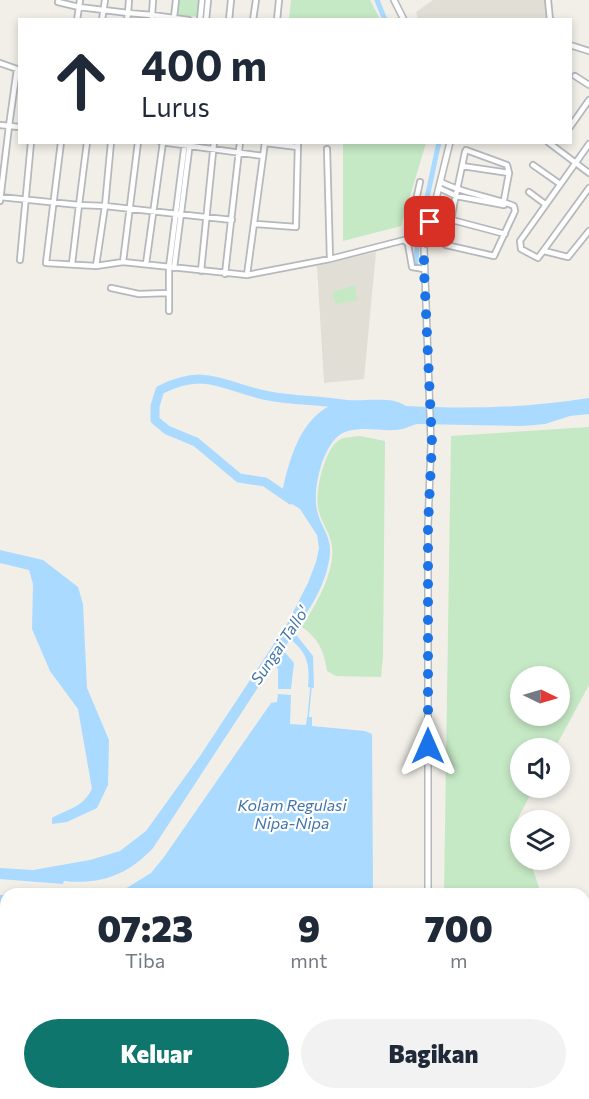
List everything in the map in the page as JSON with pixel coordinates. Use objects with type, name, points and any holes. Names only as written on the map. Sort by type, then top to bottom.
[{"type":"street","points":[[77,18],[80,0]]},
{"type":"street","points":[[102,18],[105,0]]},
{"type":"street","points":[[127,18],[129,0]]},
{"type":"street","points":[[152,17],[153,0]]},
{"type":"street","points":[[58,2],[152,17],[176,18],[176,0]]},
{"type":"street","points":[[200,18],[202,0]]},
{"type":"street","points":[[206,18],[208,0]]},
{"type":"street","points":[[229,18],[231,0]]},
{"type":"street","points":[[253,18],[256,0]]},
{"type":"street","points":[[277,18],[279,0]]},
{"type":"street","points":[[394,0],[403,18]]},
{"type":"street","points":[[548,0],[550,18]]},
{"type":"street","points":[[572,46],[589,51]]},
{"type":"street","points":[[0,63],[18,69],[0,198],[105,206],[232,220]]},
{"type":"street","points":[[575,76],[589,85]]},
{"type":"street","points":[[572,124],[589,100]]},
{"type":"street","points":[[0,125],[18,128]]},
{"type":"street","points":[[20,260],[32,144]]},
{"type":"street","points":[[61,144],[46,263],[96,266],[123,262],[247,275],[330,259],[401,240],[407,241]]},
{"type":"street","points":[[72,264],[87,144]]},
{"type":"street","points":[[96,266],[111,144]]},
{"type":"street","points":[[123,262],[138,144]]},
{"type":"street","points":[[146,264],[162,144]]},
{"type":"street","points":[[169,311],[168,293],[187,144],[213,150],[262,156]]},
{"type":"street","points":[[201,271],[214,144]]},
{"type":"street","points":[[225,274],[240,144]]},
{"type":"street","points":[[247,275],[256,224],[265,144]]},
{"type":"street","points":[[256,224],[296,227],[298,145],[282,144]]},
{"type":"street","points":[[428,888],[428,526],[432,443],[424,269],[426,237],[450,144]]},
{"type":"street","points":[[550,144],[589,173]]},
{"type":"street","points":[[555,148],[558,144]]},
{"type":"street","points":[[589,144],[520,241],[521,249],[537,258],[589,188]]},
{"type":"street","points":[[327,149],[330,259]]},
{"type":"street","points":[[440,184],[456,193],[506,203],[515,209],[494,256],[448,246],[456,193],[468,150],[505,164],[509,173],[506,203]]},
{"type":"street","points":[[533,165],[560,184]]},
{"type":"street","points":[[462,166],[509,173]]},
{"type":"street","points":[[420,182],[407,241],[412,267],[424,269]]},
{"type":"street","points":[[529,192],[545,204]]},
{"type":"street","points":[[452,220],[505,234]]},
{"type":"street","points":[[544,251],[568,257],[589,231]]},
{"type":"street","points":[[111,288],[139,294],[168,293]]},
{"type":"shaded area","points":[[433,0],[545,0],[547,18],[418,18],[416,12]]},
{"type":"shaded area","points":[[376,252],[364,379],[324,383],[317,266]]},
{"type":"green space","points":[[178,0],[201,0],[199,17],[176,15]]},
{"type":"green space","points":[[291,0],[370,0],[379,18],[289,18]]},
{"type":"green space","points":[[343,144],[426,144],[401,226],[343,241]]},
{"type":"green space","points":[[355,285],[357,300],[336,304],[332,292]]},
{"type":"green space","points":[[589,427],[589,685],[570,720],[570,666],[510,666],[510,726],[567,726],[560,738],[510,738],[510,798],[529,798],[522,810],[510,810],[510,870],[533,870],[539,888],[444,888],[451,436]]},
{"type":"green space","points":[[360,436],[385,441],[381,677],[336,676],[327,671],[320,646],[302,627],[324,586],[332,559],[332,543],[317,500],[322,470],[335,443],[343,438]]},
{"type":"water","points":[[589,398],[589,414],[570,416],[545,424],[523,426],[417,424],[398,430],[351,430],[337,437],[325,455],[316,490],[317,510],[330,547],[326,575],[317,595],[294,632],[313,656],[314,688],[308,687],[309,672],[304,655],[290,639],[283,650],[294,663],[291,689],[278,689],[278,669],[274,663],[153,848],[134,865],[113,876],[90,881],[64,881],[63,884],[0,879],[0,868],[33,870],[90,860],[120,851],[146,831],[200,756],[287,624],[316,562],[319,548],[317,535],[300,509],[281,497],[298,441],[314,418],[325,409],[348,400],[387,400],[406,406],[475,407],[520,406]]},
{"type":"water","points":[[0,550],[43,560],[78,587],[83,604],[87,688],[109,740],[108,785],[97,808],[67,822],[52,824],[52,818],[75,807],[92,789],[78,709],[50,671],[32,629],[33,584],[29,570],[0,563]]},
{"type":"water","name":"Kolam Regulasi Nipa-Nipa","points":[[278,694],[291,695],[290,724],[306,725],[307,717],[312,717],[312,726],[365,731],[372,734],[373,888],[127,888],[151,873],[164,857],[271,703],[277,702]]},
{"type":"waterway","points":[[377,0],[384,18]]},
{"type":"waterway","points":[[416,262],[417,244],[439,144]]},
{"type":"waterway","name":"Sungai Tallo'","points":[[291,500],[265,482],[239,478],[196,442],[167,430],[155,420],[155,406],[160,390],[177,383],[204,379],[269,396],[349,405]]},
{"type":"waterway","points":[[308,718],[311,687]]},
{"type":"route","points":[[428,746],[428,526],[432,443],[424,248],[430,222]]}]
